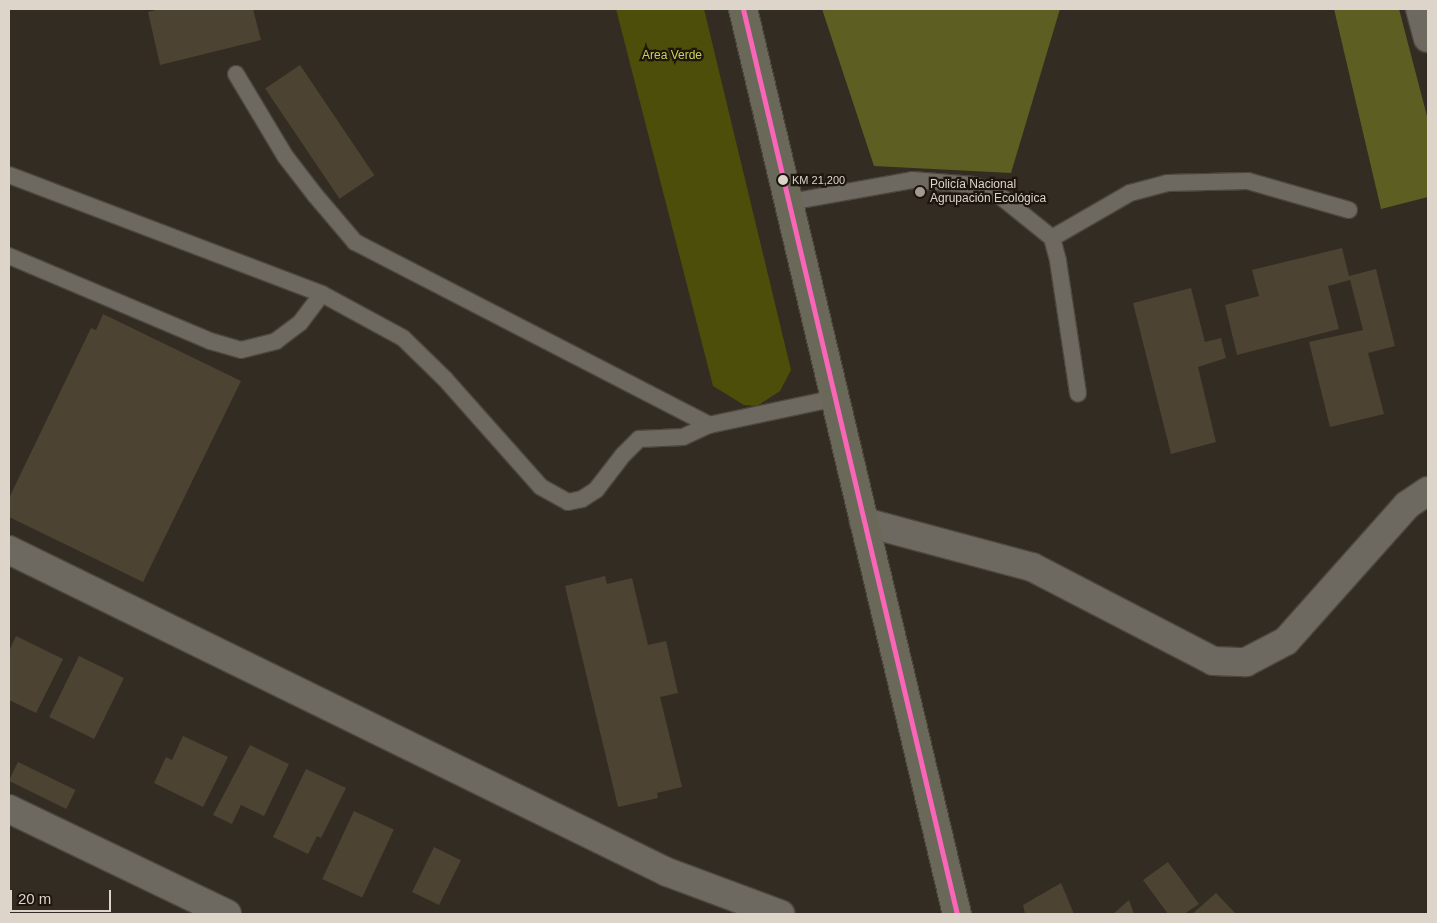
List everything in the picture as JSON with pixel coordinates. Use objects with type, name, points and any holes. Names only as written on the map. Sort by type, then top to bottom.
[{"type":"main road","points":[[743,9],[957,914]]},
{"type":"street","points":[[1420,9],[1428,38]]},
{"type":"street","points":[[864,522],[1032,567],[1213,661],[1246,662],[1286,641],[1407,505],[1428,491]]},
{"type":"street","points":[[9,550],[667,872],[780,914]]},
{"type":"street","points":[[9,809],[227,914]]},
{"type":"lane","points":[[236,74],[285,156],[314,195],[355,242],[709,424]]},
{"type":"lane","points":[[9,175],[322,294],[403,338],[445,379],[541,487],[568,502],[582,499],[596,490],[623,455],[639,439],[683,436],[709,424],[836,398]]},
{"type":"lane","points":[[790,202],[912,180],[974,184],[1000,196],[1052,238],[1058,261],[1078,393]]},
{"type":"lane","points":[[1052,238],[1130,192],[1167,183],[1248,181],[1349,210]]},
{"type":"lane","points":[[9,256],[210,341],[242,350],[276,341],[300,323],[322,294]]},
{"type":"green space","name":"Area Verde","points":[[616,9],[704,9],[791,370],[780,391],[757,406],[744,405],[713,386]]},
{"type":"shaded area","points":[[822,9],[1060,9],[1011,173],[874,166]]},
{"type":"shaded area","points":[[1334,9],[1399,9],[1428,120],[1428,197],[1381,209]]},
{"type":"building","points":[[160,9],[253,9],[261,40],[160,65],[148,12]]},
{"type":"building","points":[[300,65],[374,175],[340,199],[265,88]]},
{"type":"building","points":[[1342,248],[1349,276],[1376,269],[1395,346],[1368,353],[1384,414],[1330,427],[1309,342],[1363,330],[1350,280],[1328,286],[1339,329],[1237,355],[1225,305],[1259,296],[1252,270]]},
{"type":"building","points":[[1191,288],[1205,342],[1221,338],[1226,358],[1198,367],[1216,442],[1171,454],[1133,303]]},
{"type":"building","points":[[103,314],[241,381],[143,582],[9,517],[9,498],[91,328],[96,330]]},
{"type":"building","points":[[605,576],[607,584],[632,578],[648,645],[666,641],[678,693],[660,697],[682,787],[657,793],[658,798],[618,807],[565,586]]},
{"type":"building","points":[[16,636],[63,659],[36,713],[9,700],[9,651]]},
{"type":"building","points":[[79,656],[124,678],[94,739],[49,717]]},
{"type":"building","points":[[183,736],[228,757],[203,807],[154,783],[166,757],[172,760]]},
{"type":"building","points":[[250,745],[289,764],[264,816],[241,805],[232,824],[213,815]]},
{"type":"building","points":[[18,762],[76,790],[66,809],[9,781]]},
{"type":"building","points":[[306,769],[346,788],[321,838],[317,836],[308,854],[273,837]]},
{"type":"building","points":[[354,811],[394,830],[362,898],[322,879]]},
{"type":"building","points":[[434,847],[461,860],[439,905],[412,892]]},
{"type":"building","points":[[1168,862],[1199,904],[1184,914],[1168,914],[1143,880]]},
{"type":"building","points":[[1061,883],[1074,914],[1025,914],[1023,905]]},
{"type":"building","points":[[1216,893],[1236,914],[1192,914]]},
{"type":"building","points":[[1129,900],[1134,914],[1113,914]]},
{"type":"transit line","points":[[743,9],[957,914]]},
{"type":"place","name":"KM 21,200","points":[[783,180]]},
{"type":"place","name":"Policía Nacional Agrupación Ecológica","points":[[920,192]]}]
